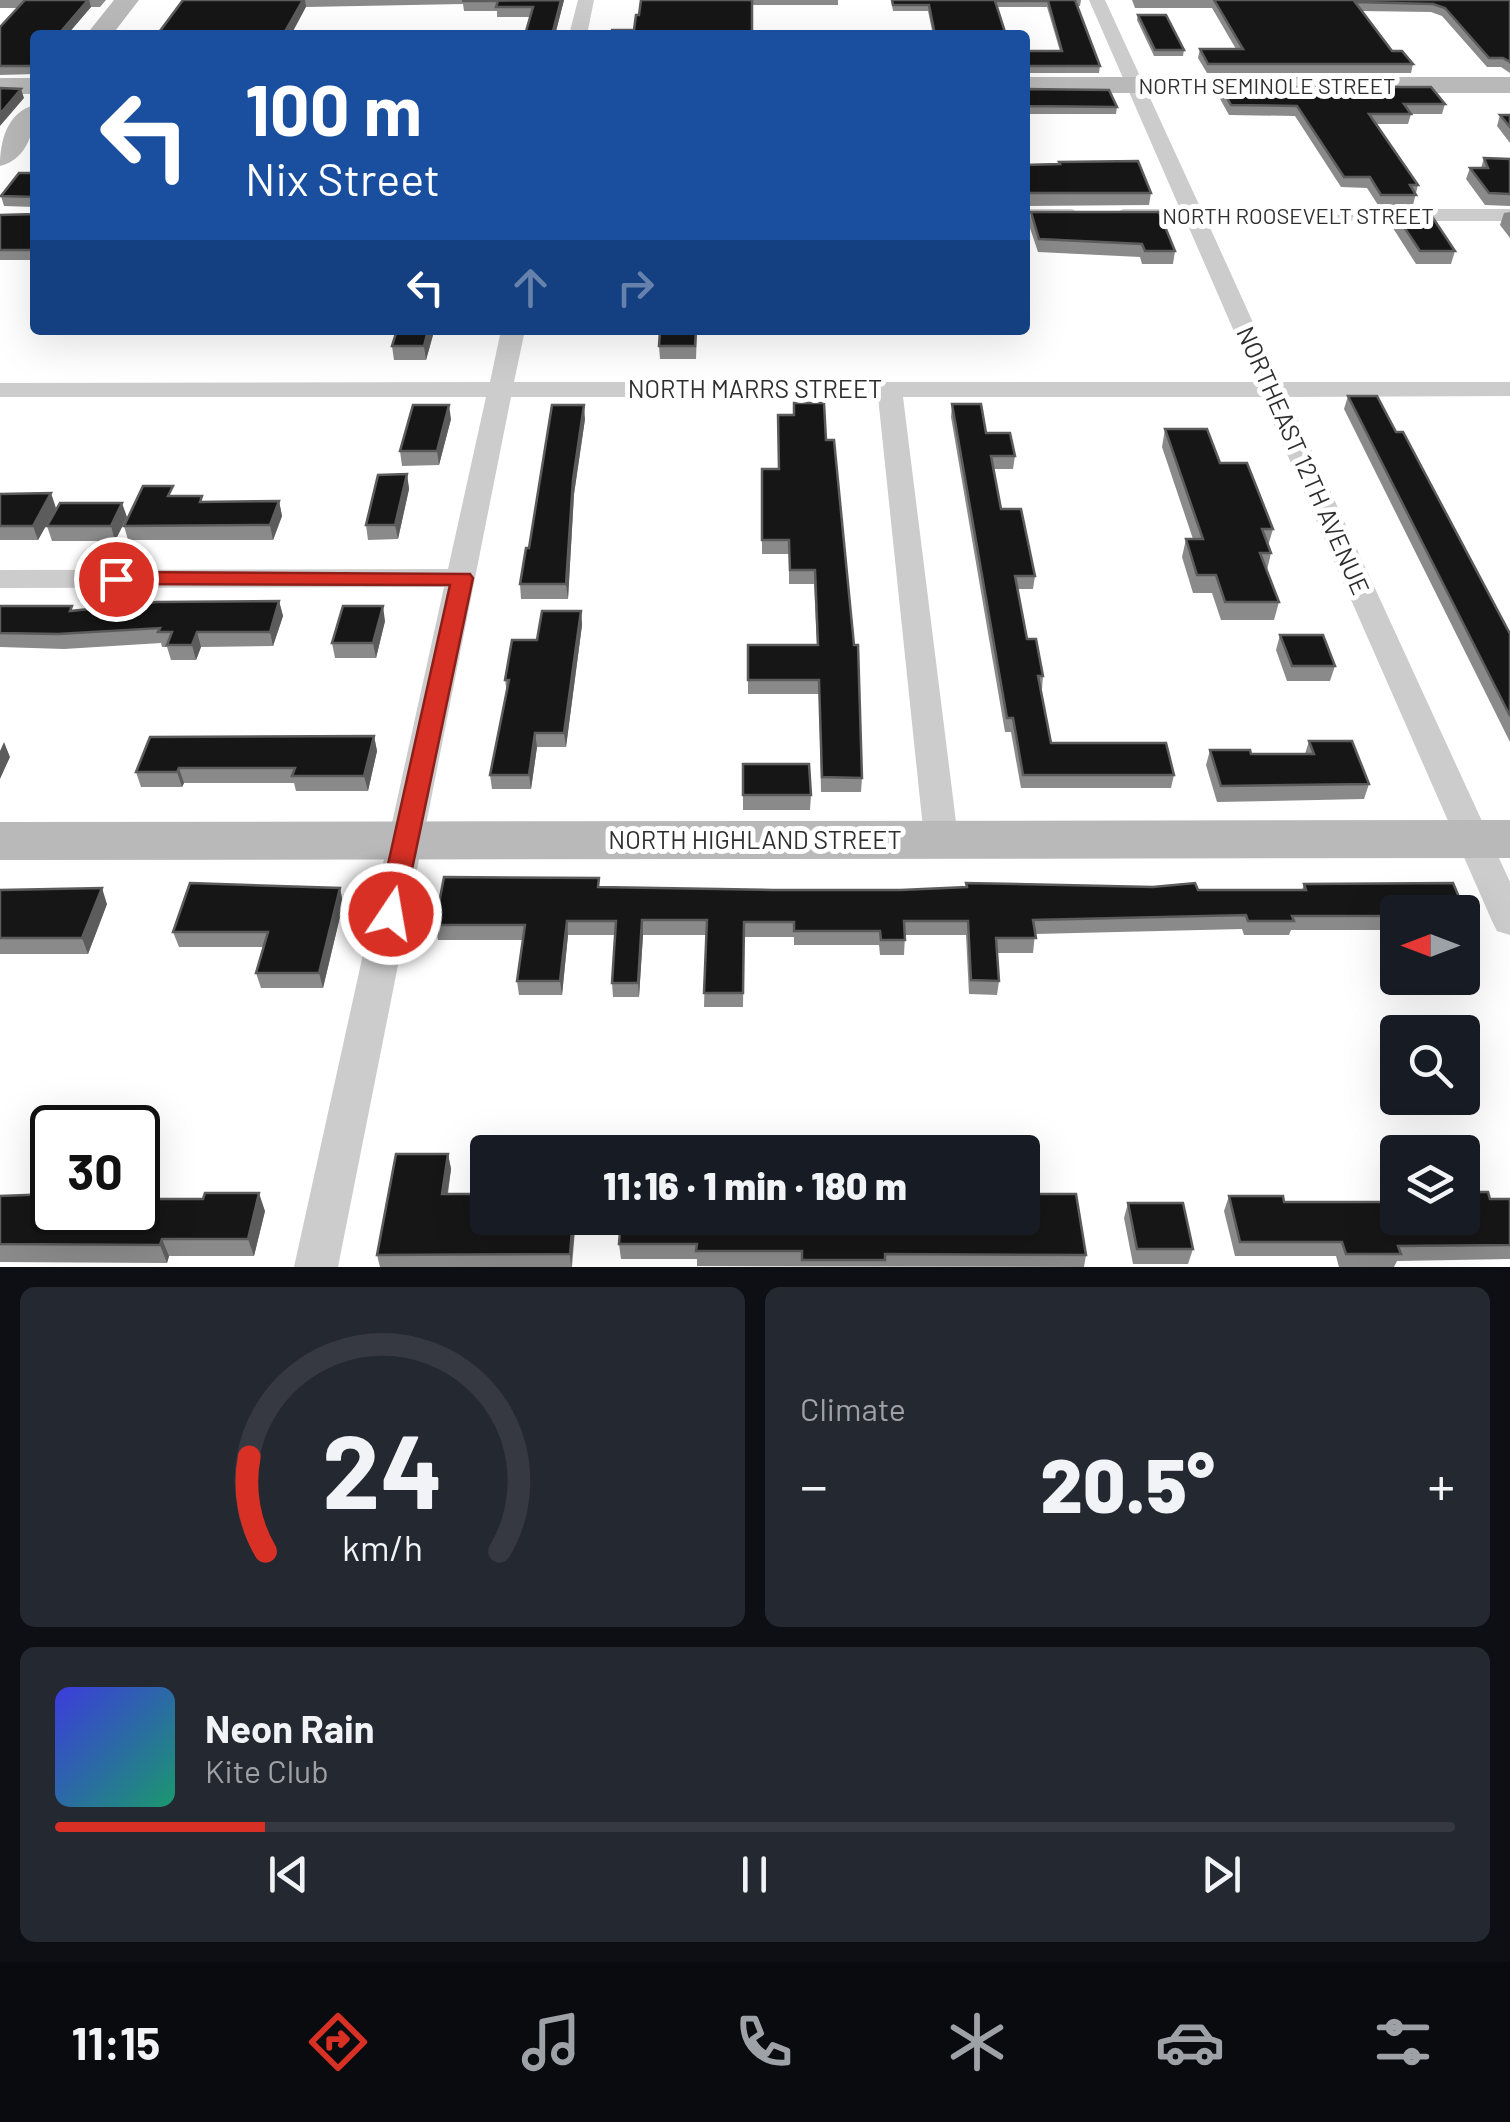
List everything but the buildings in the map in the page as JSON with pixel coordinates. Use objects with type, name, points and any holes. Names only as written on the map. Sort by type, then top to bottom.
[{"type":"street","points":[[103,30],[127,0]]},
{"type":"street","points":[[579,30],[586,0]]},
{"type":"street","name":"NORTHEAST 12TH AVENUE","points":[[1097,0],[1271,388],[1492,839],[1510,920]]},
{"type":"street","name":"NORTH SEMINOLE STREET","points":[[1030,85],[1510,84]]},
{"type":"street","points":[[0,86],[30,86]]},
{"type":"street","points":[[0,157],[30,120]]},
{"type":"street","name":"NORTH ROOSEVELT STREET","points":[[1030,215],[1510,215]]},
{"type":"street","points":[[316,1267],[512,335]]},
{"type":"street","points":[[889,388],[941,838]]},
{"type":"street","name":"NORTH MARRS STREET","points":[[0,390],[1510,389]]},
{"type":"street","points":[[0,579],[462,578]]},
{"type":"street","name":"NORTH HIGHLAND STREET","points":[[0,840],[1492,839]]},
{"type":"route","points":[[116,579],[462,578],[391,914]]}]
